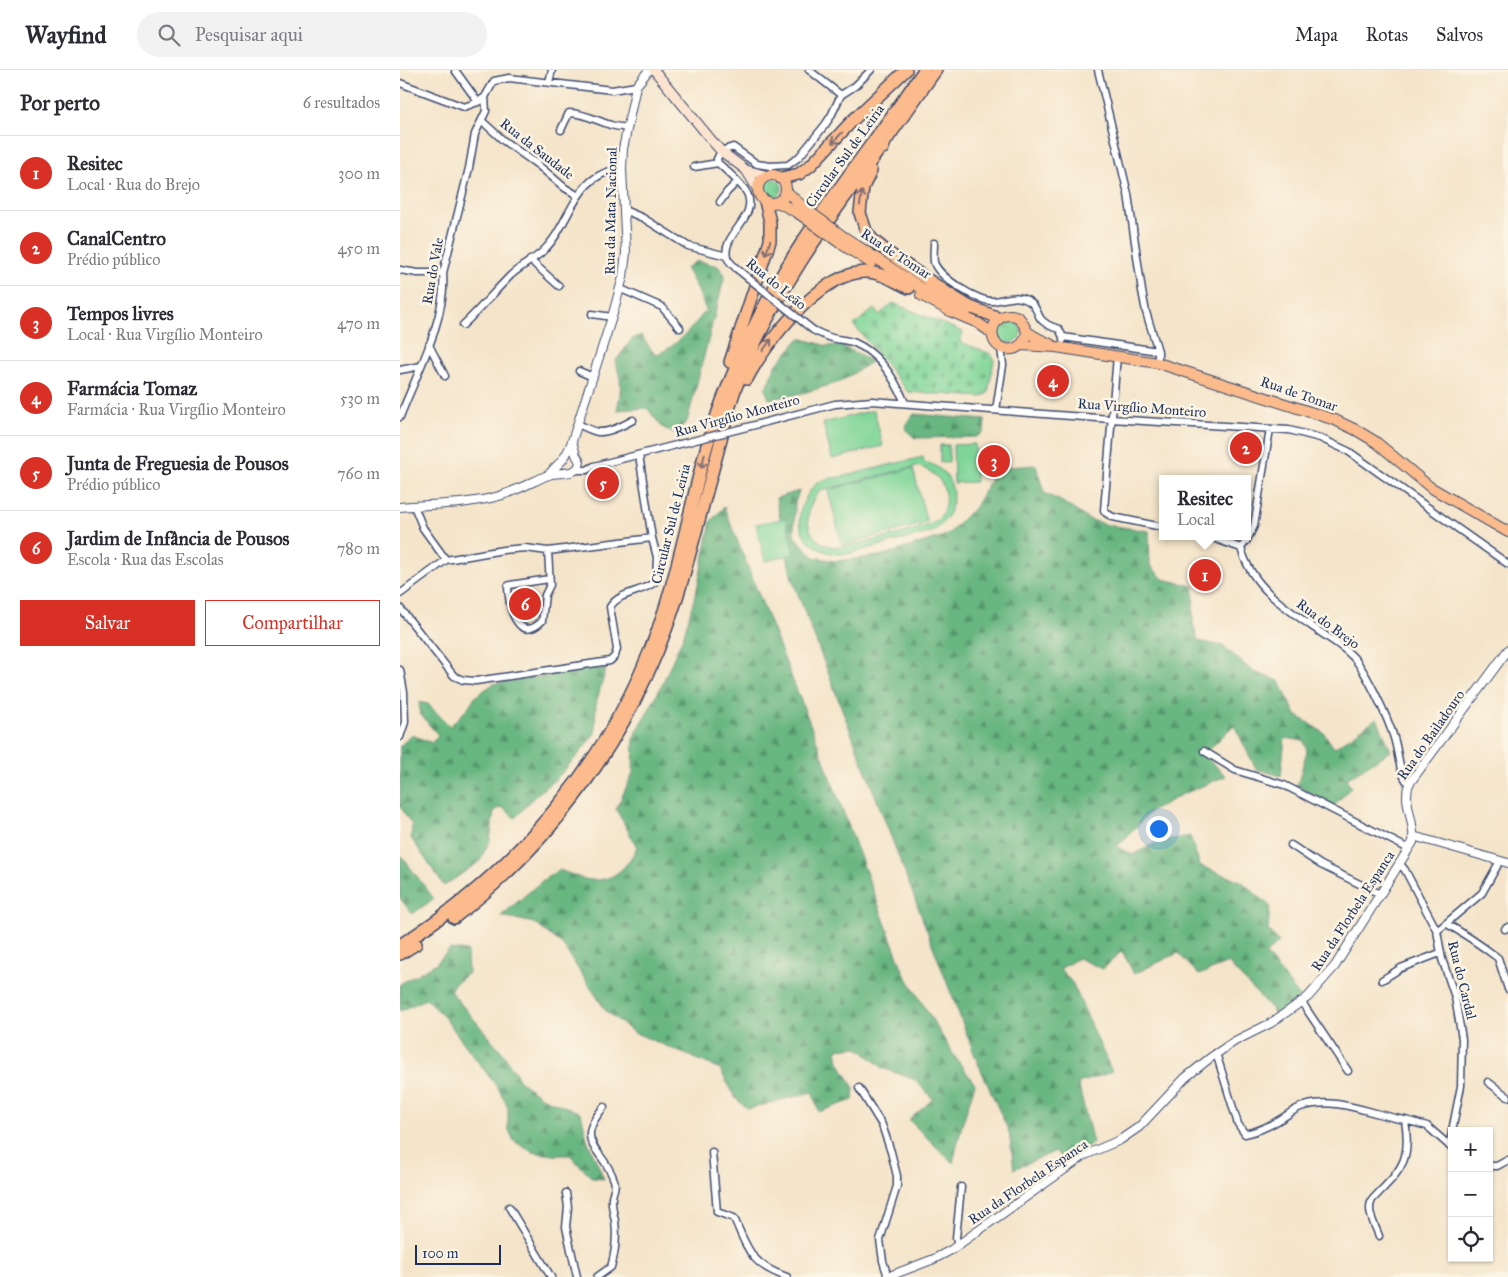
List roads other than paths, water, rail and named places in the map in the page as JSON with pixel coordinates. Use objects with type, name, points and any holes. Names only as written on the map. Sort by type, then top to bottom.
[{"type":"highway","points":[[781,178],[799,174],[811,165],[853,120],[906,70]]},
{"type":"highway","name":"Circular Sul de Leiria","points":[[400,954],[471,905],[523,858],[564,811],[603,757],[640,692],[666,630],[684,572],[722,416],[746,342],[780,278],[824,210],[924,70]]},
{"type":"highway","points":[[936,70],[885,142],[879,159],[865,180],[860,196],[860,213],[866,231],[873,240],[890,254],[933,284],[970,306],[998,316]]},
{"type":"highway","name":"Circular Sul de Leiria","points":[[400,945],[449,912],[478,889],[529,840],[586,770],[615,722],[642,668],[664,610],[705,450],[735,392],[746,364],[784,288],[832,214],[885,142]]},
{"type":"highway","points":[[765,201],[770,222],[770,241],[716,405],[722,416],[767,345],[802,308],[831,283],[846,275],[866,272],[884,276],[909,288]]},
{"type":"main road","points":[[655,70],[721,151],[746,170],[765,201]]},
{"type":"main road","points":[[746,170],[781,178]]},
{"type":"main road","points":[[758,190],[760,183],[768,176]]},
{"type":"main road","name":"Rua de Tomar","points":[[781,178],[785,182],[786,191],[800,210]]},
{"type":"main road","points":[[778,202],[784,198],[786,191]]},
{"type":"main road","name":"Rua de Tomar","points":[[765,201],[778,202],[800,210],[909,288],[952,312],[978,322],[992,333],[995,341],[1006,348]]},
{"type":"main road","name":"Rua de Tomar","points":[[842,240],[921,288],[967,310],[998,316],[1014,316],[1025,326],[1027,331],[1058,348]]},
{"type":"main road","points":[[992,333],[998,316]]},
{"type":"main road","points":[[1006,348],[1021,344],[1027,331]]},
{"type":"main road","name":"Rua de Tomar","points":[[1021,344],[1158,363],[1321,415],[1356,430],[1376,442],[1430,487],[1507,532]]},
{"type":"street","points":[[455,70],[478,102]]},
{"type":"street","points":[[549,82],[552,70]]},
{"type":"street","points":[[400,84],[464,107],[478,102],[485,97],[491,84],[500,79],[549,82],[612,90],[636,86],[650,70]]},
{"type":"street","points":[[809,70],[841,95]]},
{"type":"street","points":[[694,167],[718,162],[717,159],[721,151],[733,148],[757,164],[774,166],[788,164],[798,156],[825,125],[841,95],[855,86],[872,70]]},
{"type":"street","points":[[1098,70],[1128,194],[1142,291],[1146,312],[1158,351],[1158,363]]},
{"type":"street","name":"Rua da Mata Nacional","points":[[549,475],[564,458],[572,441],[621,289],[625,260],[623,149],[636,86]]},
{"type":"street","name":"Rua do Vale","points":[[400,417],[436,326],[444,286],[443,274],[469,168],[475,134],[486,112],[485,97]]},
{"type":"street","points":[[561,130],[569,113],[580,113],[618,128],[628,127]]},
{"type":"street","name":"Rua da Saudade","points":[[482,121],[504,141],[565,188],[577,195]]},
{"type":"street","name":"Rua do Leão","points":[[718,162],[748,195],[749,208],[728,246],[727,256],[736,268],[813,330],[832,338],[854,343],[870,352],[889,373],[905,403]]},
{"type":"street","points":[[463,325],[510,276],[541,253],[552,242],[577,195],[590,182],[603,173],[622,169]]},
{"type":"street","points":[[720,202],[737,182]]},
{"type":"street","points":[[624,210],[643,218],[688,246],[727,256]]},
{"type":"street","points":[[934,243],[935,264],[944,275],[961,288],[987,300],[994,301],[1012,296],[1026,299],[1036,308],[1040,319],[1050,326],[1059,329],[1063,337]]},
{"type":"street","points":[[530,260],[558,286]]},
{"type":"street","points":[[400,270],[443,274]]},
{"type":"street","points":[[621,289],[662,307],[680,328]]},
{"type":"street","points":[[592,314],[612,316]]},
{"type":"street","points":[[1063,337],[1158,351]]},
{"type":"street","points":[[1058,348],[1063,337]]},
{"type":"street","points":[[429,345],[445,376]]},
{"type":"street","points":[[996,410],[1006,348]]},
{"type":"street","points":[[1003,365],[1006,348]]},
{"type":"street","points":[[1117,356],[1104,505],[1106,513],[1113,517],[1159,526]]},
{"type":"street","points":[[400,370],[421,366]]},
{"type":"street","points":[[579,371],[593,377]]},
{"type":"street","name":"Rua Virgílio Monteiro","points":[[573,471],[587,470],[594,466],[841,402],[905,403],[1270,429],[1311,435],[1342,448],[1508,564]]},
{"type":"street","points":[[578,424],[597,432],[602,432],[623,426],[633,420]]},
{"type":"street","points":[[1251,532],[1254,526],[1270,429]]},
{"type":"street","points":[[572,441],[578,457],[580,464],[573,471],[565,469],[564,458],[570,454],[578,457],[584,464],[594,466]]},
{"type":"street","points":[[400,608],[454,676],[463,680],[476,681],[610,661],[615,656],[617,649],[610,607],[615,600],[649,588],[656,581],[657,558],[639,455]]},
{"type":"street","name":"Rua da Mata Nacional","points":[[400,506],[490,498],[519,489],[549,475],[573,471]]},
{"type":"street","points":[[414,506],[423,528],[446,560]]},
{"type":"street","points":[[400,594],[446,560],[526,548],[548,551],[652,538]]},
{"type":"street","points":[[1218,540],[1241,548],[1247,540]]},
{"type":"street","name":"Rua do Brejo","points":[[1241,548],[1245,560],[1253,573],[1270,595],[1284,608],[1342,647],[1359,664],[1394,735],[1403,774],[1409,784]]},
{"type":"street","points":[[548,551],[550,585],[545,595],[542,621],[534,627],[526,628],[518,624],[513,618],[508,586],[522,582],[549,579]]},
{"type":"street","name":"Rua do Bailadouro","points":[[1414,836],[1407,797],[1409,784],[1508,650]]},
{"type":"street","points":[[400,670],[404,692],[405,722],[400,737]]},
{"type":"street","points":[[1204,751],[1235,770],[1284,785],[1408,849]]},
{"type":"street","points":[[1414,836],[1504,862]]},
{"type":"street","name":"Rua da Florbela Espanca","points":[[887,1277],[934,1259],[958,1246],[1085,1155],[1120,1140],[1139,1127],[1185,1078],[1216,1053],[1240,1038],[1271,1023],[1315,990],[1335,966],[1400,864],[1414,836]]},
{"type":"street","points":[[1291,845],[1321,865],[1380,894]]},
{"type":"street","name":"Rua do Cardal","points":[[1453,1127],[1461,1086],[1462,1039],[1456,997],[1440,953],[1437,931],[1482,893],[1504,862]]},
{"type":"street","points":[[1400,864],[1437,931]]},
{"type":"street","points":[[1447,924],[1471,938],[1498,958],[1508,989]]},
{"type":"street","points":[[1382,980],[1401,968],[1440,953]]},
{"type":"street","points":[[1301,1001],[1348,1071]]},
{"type":"street","points":[[1216,1053],[1238,1124],[1245,1134],[1256,1132],[1302,1106],[1318,1103],[1340,1105],[1387,1118],[1405,1120],[1427,1126],[1448,1145]]},
{"type":"street","points":[[1488,1082],[1508,1097]]},
{"type":"street","points":[[859,1088],[882,1125],[897,1176],[897,1186],[880,1240],[887,1277]]},
{"type":"street","points":[[597,1277],[611,1267],[615,1241],[612,1201],[615,1187],[614,1179],[591,1141],[589,1132],[596,1116],[604,1107]]},
{"type":"street","points":[[1379,1236],[1370,1211],[1370,1204],[1404,1162],[1407,1148],[1405,1120]]},
{"type":"street","points":[[712,1152],[717,1212],[734,1218],[742,1237],[759,1264],[770,1271],[787,1277]]},
{"type":"street","points":[[1493,1166],[1508,1160]]},
{"type":"street","points":[[958,1246],[956,1238],[960,1187]]},
{"type":"street","points":[[566,1193],[568,1206],[566,1227],[577,1277]]},
{"type":"street","points":[[508,1207],[551,1277]]},
{"type":"place","name":"Farmácia Tomaz","points":[[1053,381]]},
{"type":"place","name":"CanalCentro","points":[[1246,448]]},
{"type":"place","name":"Tempos livres","points":[[994,461]]},
{"type":"place","name":"Junta de Freguesia de Pousos","points":[[603,483]]},
{"type":"place","name":"Resitec","points":[[1205,575]]},
{"type":"place","name":"Jardim de Infância de Pousos","points":[[525,604]]}]
